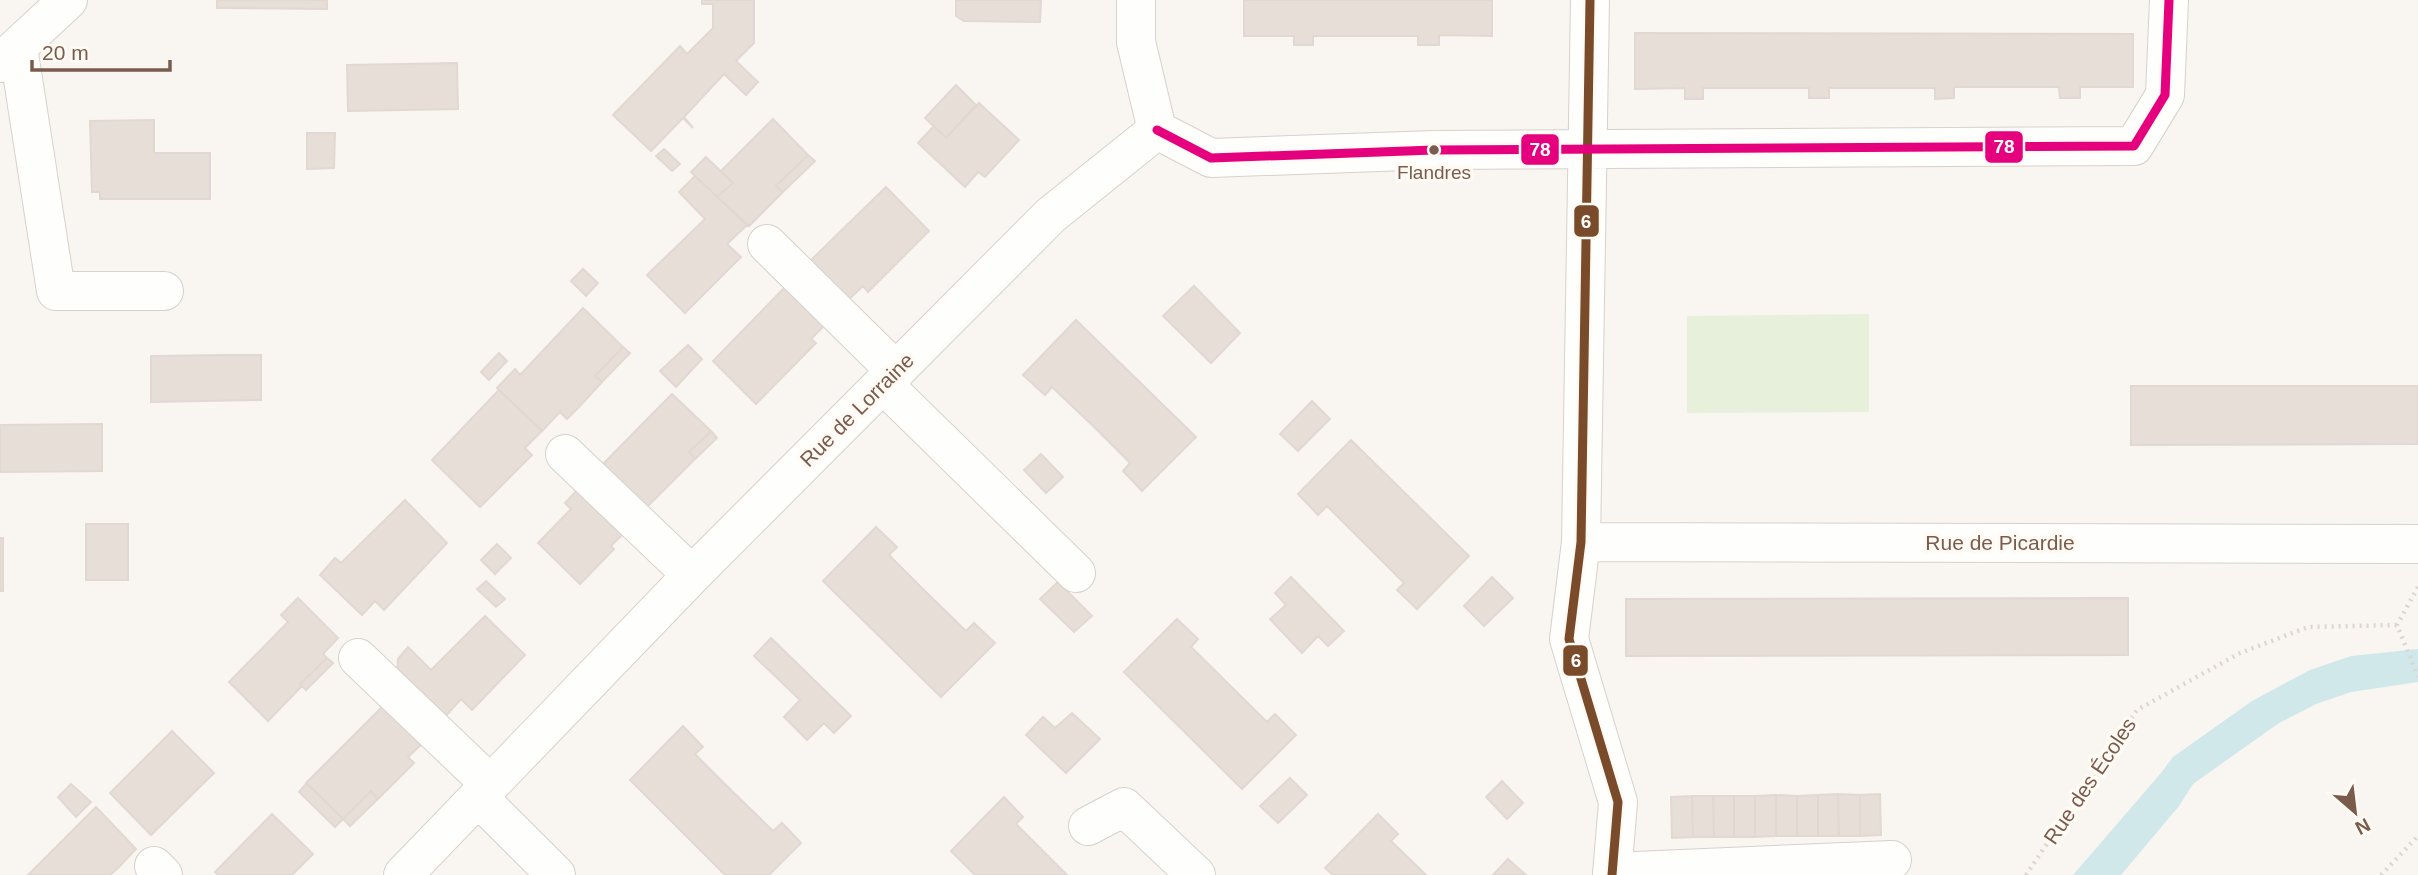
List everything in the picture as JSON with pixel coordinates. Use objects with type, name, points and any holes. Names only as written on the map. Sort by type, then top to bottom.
[{"type":"street","points":[[68,0],[9,55],[56,291],[164,291]]},
{"type":"street","points":[[1136,0],[1136,42],[1157,130],[1212,158],[1434,150],[2134,146],[2165,95],[2169,0]]},
{"type":"street","points":[[1590,0],[1581,542],[1569,639],[1618,802],[1612,874],[1892,860]]},
{"type":"street","name":"Rue de Lorraine","points":[[403,875],[692,575],[1051,215],[1157,130]]},
{"type":"street","points":[[767,244],[889,378],[1076,573]]},
{"type":"street","points":[[565,454],[692,575]]},
{"type":"street","name":"Rue de Picardie","points":[[1581,542],[2418,544]]},
{"type":"street","points":[[358,658],[484,791],[556,875]]},
{"type":"street","points":[[1088,826],[1124,807],[1196,875]]},
{"type":"path","points":[[2418,586],[2397,625],[2418,677]]},
{"type":"path","name":"Rue des Écoles","points":[[2026,875],[2137,710],[2240,653],[2308,627],[2397,625]]},
{"type":"path","points":[[2381,875],[2418,836]]},
{"type":"green space","points":[[1869,314],[1869,412],[1687,413],[1687,316]]},
{"type":"water","points":[[2418,649],[2418,682],[2351,692],[2316,704],[2279,723],[2193,784],[2179,806],[2121,875],[2073,875],[2173,757],[2252,701],[2310,670],[2351,656]]},
{"type":"building","points":[[217,0],[327,0],[327,9],[217,8]]},
{"type":"building","points":[[702,0],[754,0],[754,43],[736,61],[758,82],[746,95],[724,74],[684,117],[693,128],[683,118],[651,151],[613,115],[680,46],[687,54],[713,28],[713,4],[702,4]]},
{"type":"building","points":[[956,0],[1041,0],[1040,22],[964,21],[956,16]]},
{"type":"building","points":[[1244,0],[1492,0],[1492,36],[1439,35],[1439,45],[1418,45],[1418,36],[1313,36],[1313,45],[1294,45],[1294,36],[1244,36]]},
{"type":"building","points":[[1635,33],[2133,34],[2133,87],[2080,87],[2080,98],[2060,98],[2059,87],[1954,87],[1954,98],[1935,99],[1935,88],[1829,88],[1829,98],[1809,98],[1809,88],[1703,88],[1703,99],[1685,99],[1685,88],[1635,89]]},
{"type":"building","points":[[457,63],[458,109],[348,111],[347,65]]},
{"type":"building","points":[[956,85],[976,105],[946,138],[925,118]]},
{"type":"building","points":[[979,103],[1019,140],[985,177],[978,172],[965,187],[918,143],[934,126],[946,138]]},
{"type":"building","points":[[773,119],[808,155],[776,186],[783,192],[749,226],[717,197],[733,183],[721,171]]},
{"type":"building","points":[[154,120],[154,153],[210,153],[210,199],[100,199],[100,192],[92,192],[90,121]]},
{"type":"building","points":[[307,133],[335,133],[334,168],[307,169]]},
{"type":"building","points":[[664,149],[680,164],[672,171],[656,156]]},
{"type":"building","points":[[808,155],[815,161],[783,192],[776,186]]},
{"type":"building","points":[[706,157],[733,183],[717,197],[691,172]]},
{"type":"building","points":[[695,176],[747,225],[727,244],[741,257],[685,313],[647,275],[705,219],[679,192]]},
{"type":"building","points":[[886,187],[929,231],[868,292],[863,286],[846,302],[808,263]]},
{"type":"building","points":[[583,269],[598,283],[586,296],[571,281]]},
{"type":"building","points":[[787,285],[827,323],[811,339],[816,343],[756,404],[713,361]]},
{"type":"building","points":[[1194,286],[1240,333],[1211,363],[1163,316]]},
{"type":"building","points":[[583,308],[623,347],[595,376],[602,382],[580,406],[567,419],[560,412],[542,431],[497,388],[515,369],[520,375]]},
{"type":"building","points":[[1076,320],[1196,437],[1142,491],[1123,471],[1130,463],[1092,425],[1052,387],[1045,395],[1023,375]]},
{"type":"building","points":[[688,345],[702,359],[676,387],[660,371]]},
{"type":"building","points":[[623,347],[630,353],[602,382],[595,376]]},
{"type":"building","points":[[499,353],[507,361],[489,380],[481,372]]},
{"type":"building","points":[[261,355],[261,400],[151,402],[151,356]]},
{"type":"building","points":[[2131,386],[2418,386],[2418,444],[2131,445]]},
{"type":"building","points":[[499,390],[542,431],[525,448],[532,455],[480,507],[432,460]]},
{"type":"building","points":[[672,394],[711,431],[689,452],[695,459],[644,510],[599,468]]},
{"type":"building","points":[[1312,401],[1330,419],[1298,451],[1280,434]]},
{"type":"building","points":[[102,424],[102,471],[0,472],[0,425]]},
{"type":"building","points":[[711,431],[717,438],[695,459],[689,452]]},
{"type":"building","points":[[1351,440],[1469,556],[1417,609],[1397,590],[1404,583],[1327,506],[1318,515],[1298,494]]},
{"type":"building","points":[[1041,454],[1063,477],[1046,493],[1024,470]]},
{"type":"building","points":[[580,487],[625,532],[611,546],[614,549],[580,584],[538,543],[571,509],[565,503]]},
{"type":"building","points":[[405,500],[447,543],[384,610],[375,601],[362,615],[320,575],[335,558],[341,563]]},
{"type":"building","points":[[86,524],[128,524],[128,580],[86,580]]},
{"type":"building","points":[[876,527],[897,547],[889,555],[927,593],[966,631],[974,623],[995,643],[941,697],[823,581]]},
{"type":"building","points":[[0,538],[3,538],[3,591],[0,591]]},
{"type":"building","points":[[497,544],[511,558],[495,574],[481,560]]},
{"type":"building","points":[[1291,577],[1344,631],[1328,646],[1318,636],[1302,653],[1270,619],[1286,605],[1275,593]]},
{"type":"building","points":[[1492,577],[1513,598],[1484,626],[1464,606]]},
{"type":"building","points":[[486,581],[505,599],[496,607],[477,589]]},
{"type":"building","points":[[1058,582],[1092,616],[1074,632],[1040,599]]},
{"type":"building","points":[[298,598],[338,638],[323,654],[327,658],[268,721],[229,682],[288,622],[281,615]]},
{"type":"building","points":[[2128,598],[2128,655],[1626,656],[1626,599]]},
{"type":"building","points":[[485,616],[525,655],[472,710],[461,699],[441,721],[397,676],[398,659],[408,647],[431,670]]},
{"type":"building","points":[[1177,619],[1198,639],[1191,647],[1267,722],[1275,714],[1296,735],[1242,789],[1124,672]]},
{"type":"building","points":[[771,638],[851,716],[834,733],[824,723],[807,740],[784,717],[800,700],[754,656]]},
{"type":"building","points":[[327,658],[333,663],[306,690],[300,684]]},
{"type":"building","points":[[385,704],[424,742],[408,757],[414,763],[378,799],[371,791],[343,819],[306,783]]},
{"type":"building","points":[[1072,713],[1100,739],[1066,773],[1026,735],[1043,717],[1055,728]]},
{"type":"building","points":[[683,726],[703,747],[695,754],[733,792],[773,831],[782,823],[801,843],[769,875],[725,875],[630,780]]},
{"type":"building","points":[[172,731],[214,773],[151,835],[110,793]]},
{"type":"building","points":[[1290,778],[1307,795],[1278,823],[1260,806]]},
{"type":"building","points":[[1502,781],[1523,803],[1507,819],[1486,797]]},
{"type":"building","points":[[307,783],[343,819],[335,827],[299,792]]},
{"type":"building","points":[[71,784],[91,802],[76,817],[58,797]]},
{"type":"building","points":[[371,791],[378,799],[350,826],[343,819]]},
{"type":"building","points":[[1838,794],[1860,795],[1860,836],[1839,836]]},
{"type":"building","points":[[1838,794],[1839,836],[1818,836],[1818,795]]},
{"type":"building","points":[[1880,794],[1881,835],[1860,836],[1860,795]]},
{"type":"building","points":[[1776,795],[1776,836],[1755,837],[1755,796]]},
{"type":"building","points":[[1776,795],[1797,796],[1797,836],[1776,836]]},
{"type":"building","points":[[1818,795],[1818,836],[1797,836],[1797,796]]},
{"type":"building","points":[[1692,796],[1713,796],[1714,837],[1693,837]]},
{"type":"building","points":[[1692,796],[1693,837],[1672,838],[1671,797]]},
{"type":"building","points":[[1713,796],[1734,796],[1734,837],[1714,837]]},
{"type":"building","points":[[1734,796],[1755,796],[1755,837],[1734,837]]},
{"type":"building","points":[[1004,797],[1023,817],[1016,824],[1067,875],[975,875],[951,851]]},
{"type":"building","points":[[96,807],[136,849],[117,869],[110,875],[28,875]]},
{"type":"building","points":[[272,814],[313,854],[292,875],[218,875],[215,872]]},
{"type":"building","points":[[1378,814],[1398,834],[1391,841],[1426,875],[1333,875],[1325,868]]},
{"type":"building","points":[[1508,859],[1526,875],[1493,875]]},
{"type":"transit line","name":"6","points":[[1590,0],[1581,542],[1569,639],[1618,802],[1612,875]]},
{"type":"transit line","name":"78","points":[[1157,130],[1211,158],[1434,150],[2134,146],[2165,95],[2169,0]]},
{"type":"place","name":"Flandres","points":[[1434,150]]}]
